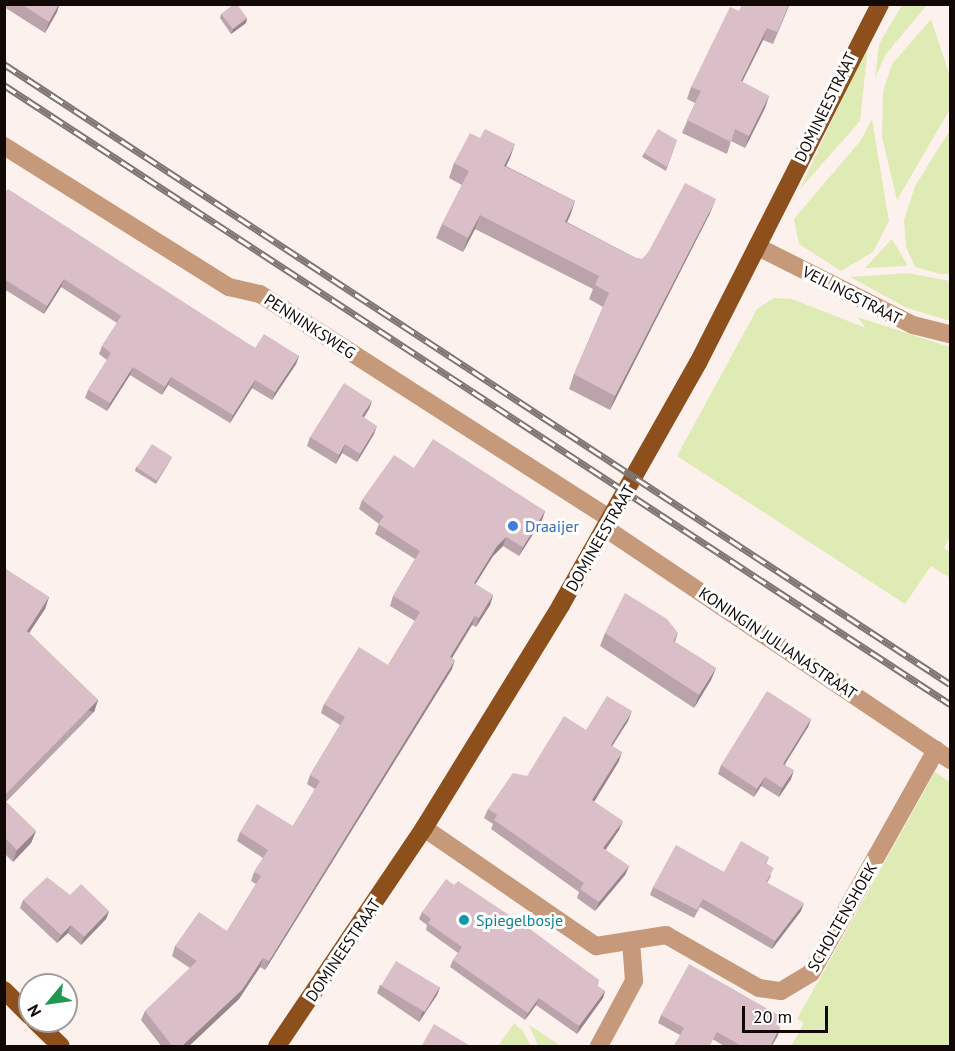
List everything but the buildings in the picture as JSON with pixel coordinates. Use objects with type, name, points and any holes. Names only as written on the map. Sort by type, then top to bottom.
[{"type":"main road","name":"DOMINEESTRAAT","points":[[277,1047],[424,828],[607,524],[758,247],[880,4]]},
{"type":"main road","points":[[4,990],[18,1004]]},
{"type":"main road","points":[[47,1033],[61,1047]]},
{"type":"street","name":"PENNINKSWEG","points":[[4,146],[229,287],[260,294],[607,524]]},
{"type":"street","name":"VEILINGSTRAAT","points":[[758,247],[913,325],[951,334]]},
{"type":"street","name":"KONINGIN JULIANASTRAAT","points":[[607,524],[943,755]]},
{"type":"street","name":"SCHOLTENSHOEK","points":[[424,828],[596,946],[666,935],[766,990],[801,983],[943,755]]},
{"type":"street","points":[[599,1047],[634,981],[631,940]]},
{"type":"green space","points":[[902,5],[926,6],[886,54],[875,78],[879,44]]},
{"type":"green space","points":[[931,19],[950,76],[950,109],[897,200],[882,137],[883,92],[892,64]]},
{"type":"green space","points":[[868,46],[860,121],[800,189],[835,114]]},
{"type":"green space","points":[[872,119],[889,221],[873,252],[841,271],[799,244],[794,219],[861,140]]},
{"type":"green space","points":[[950,130],[950,274],[940,274],[915,267],[906,247],[904,220],[915,186]]},
{"type":"green space","points":[[892,239],[908,266],[865,268],[877,255]]},
{"type":"green space","points":[[908,273],[950,281],[950,321],[907,308],[850,277]]},
{"type":"green space","points":[[774,298],[792,299],[866,328],[857,317],[950,347],[950,537],[944,548],[950,553],[950,578],[931,566],[905,604],[677,456],[757,309]]},
{"type":"green space","points":[[935,772],[950,782],[950,1046],[791,1046],[804,1023],[797,1019]]},
{"type":"green space","points":[[514,1023],[523,1031],[531,1046],[498,1046]]},
{"type":"green space","points":[[529,1025],[561,1046],[538,1046]]},
{"type":"railway","points":[[4,64],[950,684]]},
{"type":"railway","points":[[4,85],[950,704]]},
{"type":"place","name":"Draaijer","points":[[513,526]]},
{"type":"place","name":"Spiegelbosje","points":[[464,920]]}]
